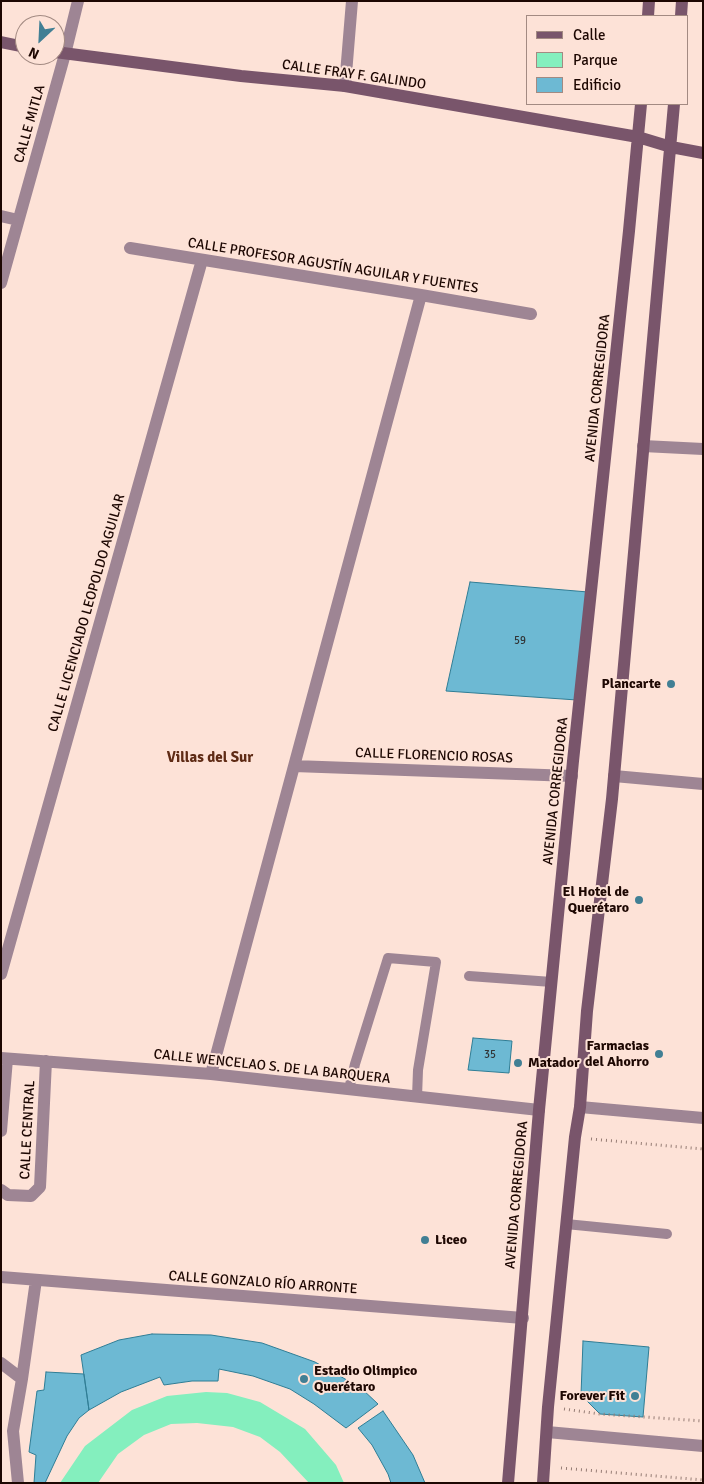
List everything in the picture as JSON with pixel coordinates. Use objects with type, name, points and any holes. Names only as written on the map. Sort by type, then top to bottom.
[{"type":"main road","points":[[648,15],[649,1]]},
{"type":"main road","points":[[680,15],[682,1]]},
{"type":"main road","points":[[1,42],[15,44]]},
{"type":"main road","name":"CALLE FRAY F. GALINDO","points":[[65,54],[242,76],[345,86],[638,137],[671,147],[703,153]]},
{"type":"main road","name":"AVENIDA CORREGIDORA","points":[[508,1483],[539,1110],[640,105]]},
{"type":"main road","points":[[543,1483],[548,1407],[575,1137],[580,1107],[587,1012],[614,776],[674,105]]},
{"type":"street","name":"CALLE MITLA","points":[[65,39],[78,1]]},
{"type":"street","points":[[345,86],[352,1]]},
{"type":"street","name":"CALLE MITLA","points":[[1,283],[57,65]]},
{"type":"street","points":[[1,216],[18,220]]},
{"type":"street","name":"CALLE PROFESOR AGUSTÍN AGUILAR Y FUENTES","points":[[130,248],[531,314]]},
{"type":"street","name":"CALLE LICENCIADO LEOPOLDO AGUILAR","points":[[1,974],[202,260]]},
{"type":"street","points":[[211,1074],[421,295]]},
{"type":"street","points":[[643,446],[703,449]]},
{"type":"street","name":"CALLE FLORENCIO ROSAS","points":[[294,766],[572,776]]},
{"type":"street","points":[[614,776],[703,784]]},
{"type":"street","name":"CALLE WENCELAO S. DE LA BARQUERA","points":[[4,1058],[211,1074],[539,1110]]},
{"type":"street","name":"CALLE CENTRAL","points":[[1,1130],[4,1058]]},
{"type":"street","name":"CALLE CENTRAL","points":[[1,1190],[8,1195],[31,1196],[40,1187],[46,1061]]},
{"type":"street","points":[[580,1107],[703,1118]]},
{"type":"street","name":"CALLE GONZALO RÍO ARRONTE","points":[[1,1278],[523,1318]]},
{"type":"street","points":[[18,1483],[13,1431],[36,1280]]},
{"type":"street","points":[[1,1363],[22,1379]]},
{"type":"street","points":[[547,1432],[703,1446]]},
{"type":"lane","points":[[349,1089],[354,1064],[388,958],[436,962],[418,1070],[417,1097]]},
{"type":"lane","points":[[469,976],[552,982]]},
{"type":"lane","points":[[566,1224],[667,1234]]},
{"type":"path","points":[[575,1137],[703,1149]]},
{"type":"path","points":[[548,1407],[600,1414],[703,1421]]},
{"type":"path","points":[[545,1467],[703,1480]]},
{"type":"green space","points":[[206,1392],[227,1393],[260,1402],[305,1429],[336,1465],[344,1483],[309,1483],[280,1452],[260,1437],[233,1427],[197,1423],[171,1424],[144,1435],[118,1454],[98,1483],[60,1483],[85,1446],[132,1410],[167,1396]]},
{"type":"building","points":[[470,582],[588,592],[577,700],[446,691]]},
{"type":"building","points":[[473,1038],[512,1041],[509,1073],[468,1070]]},
{"type":"building","name":"Estadio Olimpico Querétaro","points":[[152,1334],[211,1335],[262,1343],[315,1362],[361,1388],[378,1404],[346,1428],[290,1389],[253,1376],[219,1369],[218,1381],[192,1381],[164,1385],[160,1377],[121,1392],[89,1410],[81,1355],[119,1340]]},
{"type":"building","points":[[583,1341],[649,1347],[643,1417],[600,1414],[581,1395]]},
{"type":"building","points":[[46,1372],[84,1374],[89,1410],[79,1418],[67,1436],[45,1483],[34,1483],[36,1455],[29,1452],[37,1391],[44,1390]]},
{"type":"building","points":[[383,1411],[413,1455],[425,1483],[391,1483],[372,1445],[358,1428]]},
{"type":"place","name":"Plancarte","points":[[671,684]]},
{"type":"place","name":"El Hotel de Querétaro","points":[[639,900]]},
{"type":"place","name":"Farmacias del Ahorro","points":[[659,1054]]},
{"type":"place","name":"Matador","points":[[518,1063]]},
{"type":"place","name":"Liceo","points":[[425,1240]]},
{"type":"place","name":"Estadio Olimpico Querétaro","points":[[304,1379]]},
{"type":"place","name":"Forever Fit","points":[[635,1396]]},
{"type":"district","name":"Villas del Sur","points":[[210,758]]}]
